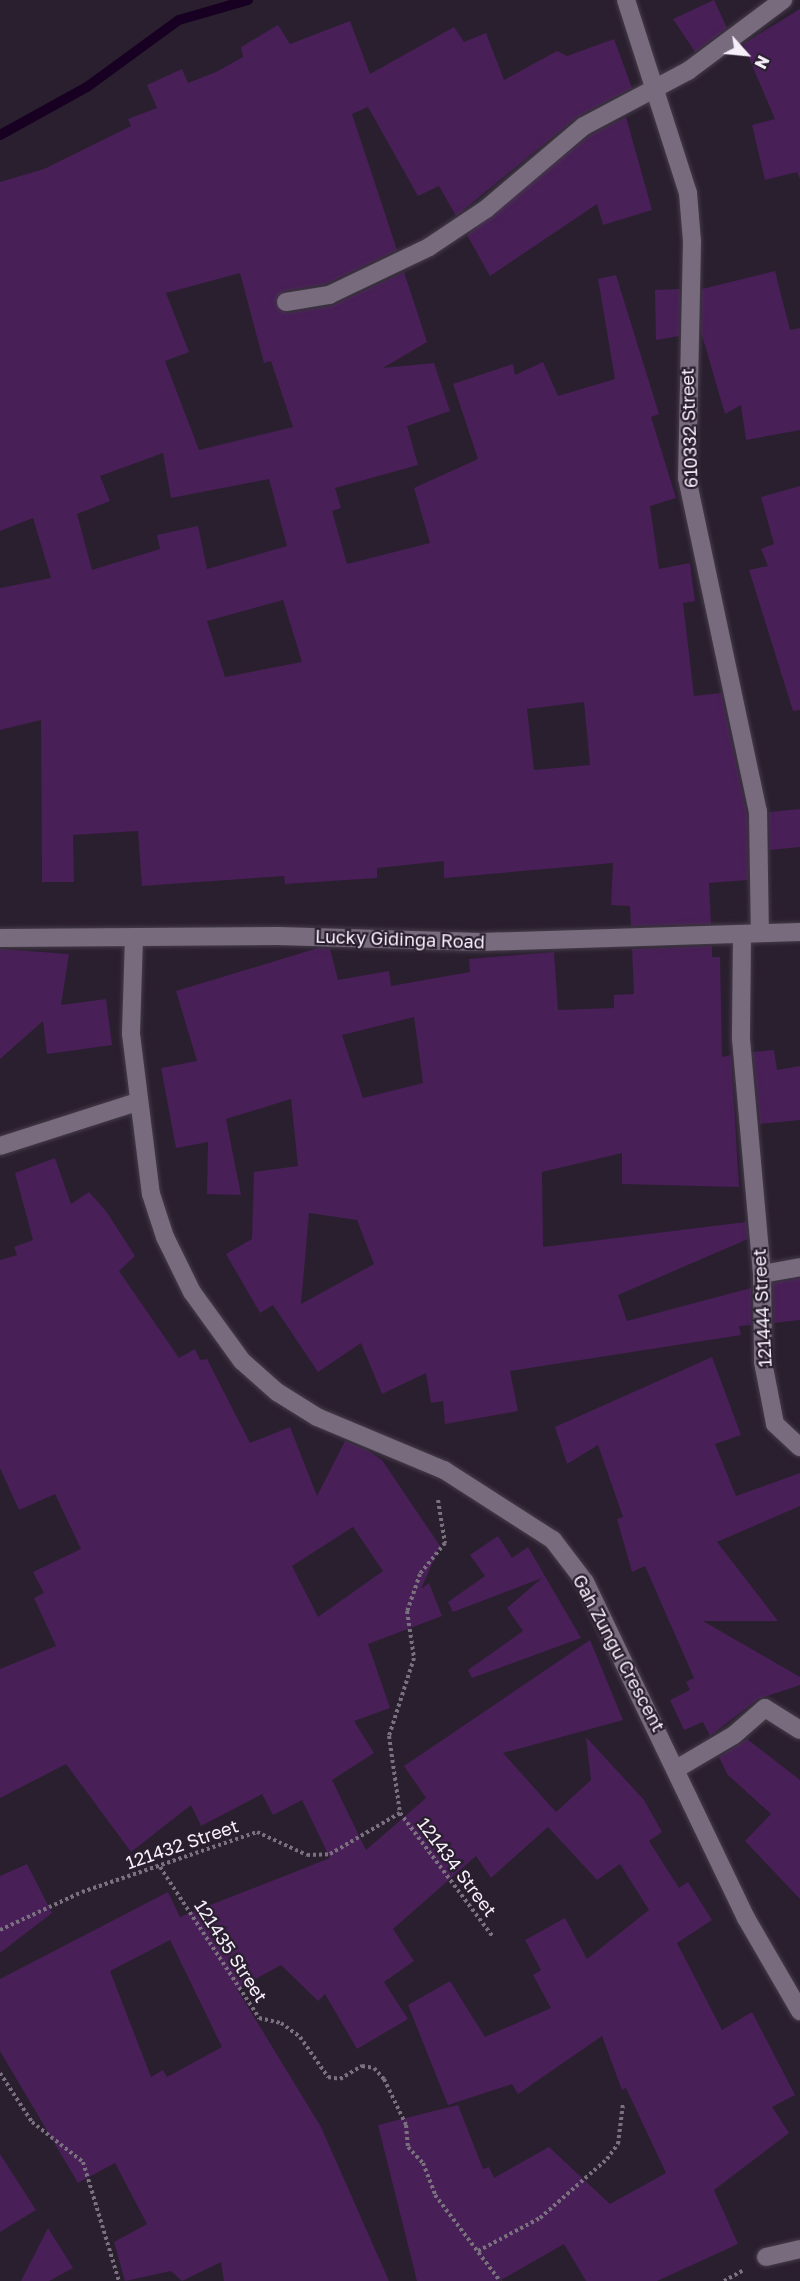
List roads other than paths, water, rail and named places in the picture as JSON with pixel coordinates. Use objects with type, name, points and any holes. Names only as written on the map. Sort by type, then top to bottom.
[{"type":"street","name":"610332 Street","points":[[626,0],[654,90],[668,121],[688,193],[692,242],[687,478],[758,812],[751,934],[741,1039],[752,1158]]},
{"type":"street","points":[[286,302],[329,295],[429,247],[486,209],[584,126],[654,90],[783,0]]},
{"type":"street","name":"Lucky Gidinga Road","points":[[0,938],[134,937],[481,942],[800,932]]},
{"type":"street","name":"Gah Zungu Crescent","points":[[134,937],[130,1034],[137,1102],[165,1238],[192,1292],[242,1361],[317,1417],[444,1470],[553,1540],[585,1582],[678,1767],[746,1918],[800,2012]]},
{"type":"street","points":[[0,1146],[137,1102]]},
{"type":"street","name":"121444 Street","points":[[752,1158],[762,1274],[768,1403],[775,1424],[800,1447]]},
{"type":"street","points":[[762,1274],[800,1267]]},
{"type":"street","points":[[678,1767],[734,1735],[765,1708],[800,1730]]},
{"type":"street","points":[[766,2257],[800,2249]]},
{"type":"waterway","points":[[0,135],[87,87],[179,20],[248,0]]}]
